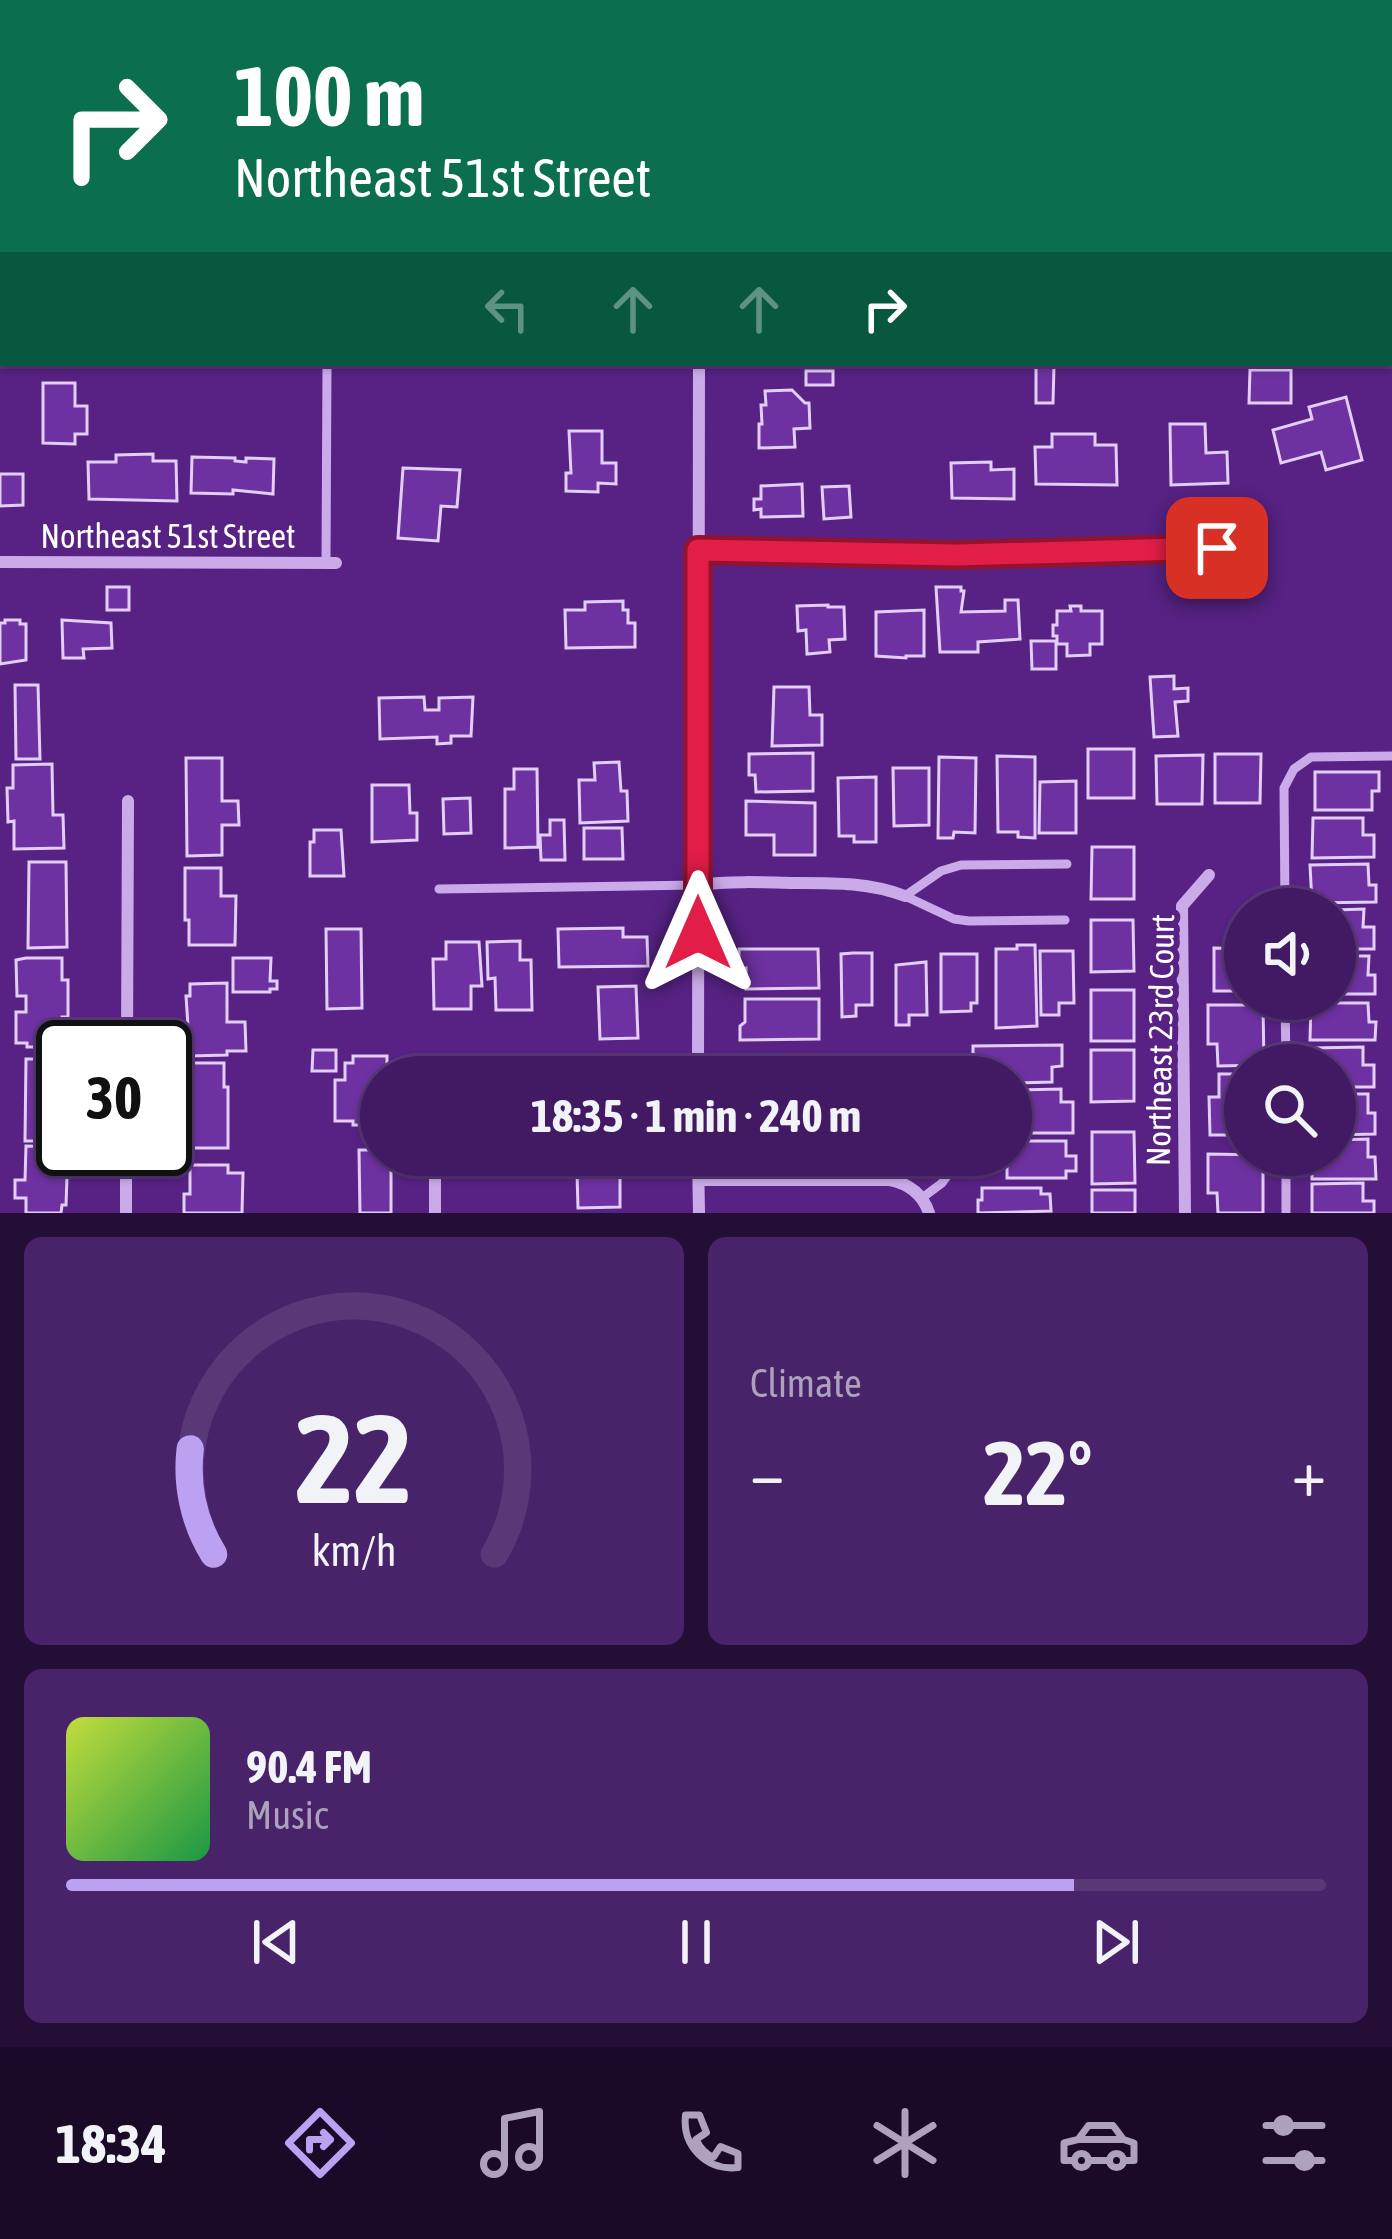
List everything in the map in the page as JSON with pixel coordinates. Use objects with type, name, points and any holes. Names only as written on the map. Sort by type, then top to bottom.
[{"type":"street","points":[[698,1056],[699,366]]},
{"type":"street","points":[[698,550],[957,555],[1217,548]]},
{"type":"street","name":"Northeast 51st Street","points":[[0,562],[331,563]]},
{"type":"street","points":[[127,1020],[128,801]]},
{"type":"street","name":"Northeast 23rd Court","points":[[1185,1213],[1182,906],[1209,875]]},
{"type":"street","points":[[697,885],[859,884],[905,896]]},
{"type":"street","points":[[126,1176],[126,1213]]},
{"type":"street","points":[[435,1176],[435,1213]]},
{"type":"street","points":[[699,1176],[699,1213]]},
{"type":"street","points":[[699,1180],[890,1180],[912,1188],[929,1213]]},
{"type":"lane","points":[[327,366],[331,563]]},
{"type":"lane","points":[[1285,888],[1284,788],[1294,769],[1311,757],[1392,756]]},
{"type":"lane","points":[[905,896],[941,871],[962,866],[1067,864]]},
{"type":"lane","points":[[439,889],[697,885]]},
{"type":"lane","points":[[905,896],[954,919],[1065,920]]},
{"type":"lane","points":[[922,1198],[947,1176]]},
{"type":"lane","points":[[1286,1176],[1286,1213]]},
{"type":"building","points":[[1036,366],[1054,366],[1053,403],[1036,403]]},
{"type":"building","points":[[1250,370],[1291,370],[1291,403],[1249,403]]},
{"type":"building","points":[[806,371],[833,371],[833,385],[806,385]]},
{"type":"building","points":[[43,383],[75,383],[75,406],[87,406],[87,434],[75,434],[75,444],[43,443]]},
{"type":"building","points":[[792,390],[809,403],[810,428],[794,429],[795,447],[759,448],[765,391]]},
{"type":"building","points":[[1346,397],[1362,460],[1326,470],[1321,452],[1281,463],[1273,430],[1312,419],[1309,407]]},
{"type":"building","points":[[1170,424],[1205,424],[1206,453],[1227,452],[1228,483],[1171,485]]},
{"type":"building","points":[[569,431],[602,431],[602,463],[616,463],[616,484],[598,483],[598,492],[566,491],[566,473],[571,473]]},
{"type":"building","points":[[1052,434],[1095,434],[1095,445],[1116,445],[1117,485],[1036,484],[1035,447],[1052,447]]},
{"type":"building","points":[[153,454],[153,461],[176,461],[177,501],[89,499],[88,462]]},
{"type":"building","points":[[192,457],[246,462],[246,458],[274,459],[273,494],[191,493]]},
{"type":"building","points":[[991,462],[991,470],[1014,469],[1014,499],[952,498],[951,463]]},
{"type":"building","points":[[403,468],[460,470],[457,507],[441,506],[438,541],[398,538]]},
{"type":"building","points":[[0,474],[23,474],[23,505],[0,506]]},
{"type":"building","points":[[802,484],[803,516],[761,517],[761,509],[754,510],[754,499],[761,499],[761,486]]},
{"type":"building","points":[[849,486],[851,517],[824,519],[822,487]]},
{"type":"building","points":[[107,587],[129,587],[129,610],[107,610]]},
{"type":"building","points":[[936,587],[961,587],[961,612],[1005,611],[1005,600],[1018,600],[1020,639],[978,642],[978,652],[940,652]]},
{"type":"building","points":[[623,601],[628,623],[635,623],[635,647],[566,648],[565,610],[585,610],[585,602]]},
{"type":"building","points":[[797,606],[844,607],[845,639],[829,640],[830,652],[807,654],[806,630],[798,631]]},
{"type":"building","points":[[1070,606],[1102,611],[1102,644],[1090,644],[1090,655],[1067,656],[1067,644],[1057,644],[1053,636],[1057,611],[1071,611]]},
{"type":"building","points":[[924,610],[924,656],[876,656],[876,612]]},
{"type":"building","points":[[62,620],[111,623],[112,648],[83,649],[84,658],[63,658]]},
{"type":"building","points":[[0,623],[26,624],[26,660],[0,664]]},
{"type":"building","points":[[1031,641],[1056,641],[1056,669],[1032,669]]},
{"type":"building","points":[[1174,676],[1174,689],[1188,688],[1188,701],[1175,702],[1178,736],[1154,737],[1150,677]]},
{"type":"building","points":[[15,685],[38,685],[40,759],[16,759]]},
{"type":"building","points":[[774,687],[809,687],[810,715],[822,715],[822,745],[772,746]]},
{"type":"building","points":[[424,697],[425,710],[439,710],[439,698],[473,697],[471,736],[451,736],[451,743],[437,744],[437,737],[380,739],[379,698]]},
{"type":"building","points":[[1088,749],[1134,749],[1134,798],[1088,798]]},
{"type":"building","points":[[813,753],[813,791],[756,792],[755,775],[749,775],[749,754]]},
{"type":"building","points":[[1215,754],[1261,754],[1260,803],[1215,803]]},
{"type":"building","points":[[1203,755],[1202,804],[1157,804],[1156,756]]},
{"type":"building","points":[[997,756],[1035,757],[1035,838],[998,832]]},
{"type":"building","points":[[939,757],[976,758],[975,833],[954,832],[953,838],[938,838]]},
{"type":"building","points":[[186,758],[222,758],[222,801],[238,801],[239,825],[222,825],[222,855],[187,856]]},
{"type":"building","points":[[619,762],[628,821],[580,823],[579,780],[595,780],[594,763]]},
{"type":"building","points":[[52,764],[53,815],[63,815],[64,848],[14,849],[7,788],[13,788],[13,765]]},
{"type":"building","points":[[893,768],[929,768],[929,825],[894,826]]},
{"type":"building","points":[[514,769],[537,769],[538,847],[505,848],[505,789],[514,789]]},
{"type":"building","points":[[1315,772],[1379,772],[1372,810],[1315,810]]},
{"type":"building","points":[[876,777],[876,842],[839,836],[838,778]]},
{"type":"building","points":[[1076,781],[1076,833],[1039,833],[1040,782]]},
{"type":"building","points":[[372,785],[409,785],[410,813],[417,813],[417,840],[372,842]]},
{"type":"building","points":[[470,798],[471,833],[444,834],[443,799]]},
{"type":"building","points":[[746,801],[815,803],[815,855],[774,855],[774,835],[746,835]]},
{"type":"building","points":[[1313,818],[1363,818],[1363,835],[1374,835],[1374,857],[1312,858]]},
{"type":"building","points":[[550,820],[564,820],[565,860],[541,860],[540,835],[550,835]]},
{"type":"building","points":[[584,828],[622,828],[623,859],[584,859]]},
{"type":"building","points":[[314,830],[341,830],[344,876],[310,876]]},
{"type":"building","points":[[1092,847],[1134,847],[1134,899],[1091,899]]},
{"type":"building","points":[[29,862],[66,862],[67,947],[28,948]]},
{"type":"building","points":[[1368,864],[1376,902],[1356,902],[1356,888],[1311,888],[1310,865]]},
{"type":"building","points":[[185,868],[221,868],[221,896],[236,896],[235,945],[189,945]]},
{"type":"building","points":[[1356,909],[1364,909],[1363,927],[1374,927],[1374,949],[1356,949]]},
{"type":"building","points":[[1091,920],[1133,920],[1134,971],[1091,972]]},
{"type":"building","points":[[623,928],[623,937],[647,937],[648,966],[559,967],[558,929]]},
{"type":"building","points":[[326,929],[361,929],[362,1008],[327,1009]]},
{"type":"building","points":[[520,941],[520,960],[531,960],[532,1010],[496,1010],[495,978],[488,979],[487,942]]},
{"type":"building","points":[[446,942],[479,942],[482,986],[471,986],[471,1009],[434,1009],[433,959],[446,959]]},
{"type":"building","points":[[1017,945],[1035,945],[1037,1026],[996,1028],[996,949],[1017,949]]},
{"type":"building","points":[[1214,948],[1224,948],[1224,991],[1214,991]]},
{"type":"building","points":[[739,949],[818,949],[819,988],[746,989],[746,968],[739,964]]},
{"type":"building","points":[[1040,951],[1073,951],[1074,1003],[1059,1003],[1059,1015],[1041,1015]]},
{"type":"building","points":[[872,953],[872,1005],[856,1005],[856,1016],[842,1017],[841,954]]},
{"type":"building","points":[[941,954],[977,954],[977,1003],[971,1003],[971,1011],[941,1012]]},
{"type":"building","points":[[1356,956],[1369,956],[1368,975],[1375,975],[1375,994],[1356,994]]},
{"type":"building","points":[[62,958],[62,980],[68,980],[68,1017],[36,1020],[36,1047],[16,1043],[16,1012],[26,1012],[26,996],[17,996],[16,960]]},
{"type":"building","points":[[233,958],[271,958],[270,981],[277,981],[277,989],[233,992]]},
{"type":"building","points":[[926,962],[927,1015],[909,1015],[909,1025],[896,1025],[896,965]]},
{"type":"building","points":[[227,983],[227,1022],[245,1022],[246,1051],[192,1056],[186,996],[190,996],[190,984]]},
{"type":"building","points":[[636,986],[638,1038],[600,1039],[598,987]]},
{"type":"building","points":[[1091,990],[1134,990],[1134,1041],[1091,1041]]},
{"type":"building","points":[[745,999],[819,999],[819,1039],[740,1040]]},
{"type":"building","points":[[1356,1003],[1368,1003],[1369,1022],[1376,1022],[1375,1040],[1310,1040],[1311,1020],[1356,1020]]},
{"type":"building","points":[[1208,1005],[1224,1005],[1224,1020],[1263,1020],[1264,1044],[1224,1044],[1224,1066],[1218,1066],[1217,1044],[1208,1044]]},
{"type":"building","points":[[1062,1045],[1062,1066],[1052,1067],[1052,1082],[1032,1082],[1032,1056],[973,1056],[973,1046]]},
{"type":"building","points":[[1356,1047],[1363,1047],[1363,1065],[1374,1065],[1374,1087],[1356,1087]]},
{"type":"building","points":[[313,1050],[336,1050],[336,1071],[312,1071]]},
{"type":"building","points":[[1091,1050],[1134,1050],[1134,1101],[1091,1102]]},
{"type":"building","points":[[353,1056],[360,1056],[360,1125],[335,1121],[335,1080],[345,1080],[345,1063],[353,1063]]},
{"type":"building","points":[[26,1059],[36,1059],[36,1141],[25,1141]]},
{"type":"building","points":[[192,1063],[224,1063],[228,1148],[192,1148]]},
{"type":"building","points":[[1219,1074],[1224,1074],[1224,1135],[1210,1135],[1209,1097],[1219,1097]]},
{"type":"building","points":[[1061,1089],[1061,1102],[1073,1102],[1073,1133],[1032,1133],[1032,1090]]},
{"type":"building","points":[[1356,1094],[1368,1094],[1368,1113],[1375,1113],[1375,1134],[1356,1134]]},
{"type":"building","points":[[1092,1132],[1134,1132],[1135,1183],[1092,1184]]},
{"type":"building","points":[[1356,1139],[1368,1139],[1376,1179],[1312,1179],[1356,1176]]},
{"type":"building","points":[[1032,1141],[1066,1141],[1066,1156],[1076,1156],[1076,1171],[1066,1171],[1066,1178],[1007,1178],[1032,1176]]},
{"type":"building","points":[[26,1146],[36,1146],[36,1176],[67,1177],[66,1205],[61,1213],[26,1213],[26,1198],[15,1198],[15,1180],[25,1180]]},
{"type":"building","points":[[359,1150],[360,1176],[391,1176],[391,1213],[360,1213]]},
{"type":"building","points":[[1208,1154],[1224,1154],[1224,1176],[1263,1176],[1263,1213],[1218,1213],[1217,1193],[1208,1193]]},
{"type":"building","points":[[192,1165],[228,1165],[228,1173],[243,1173],[242,1213],[184,1213],[184,1194],[190,1194]]},
{"type":"building","points":[[577,1176],[620,1176],[620,1207],[578,1208]]},
{"type":"building","points":[[1363,1183],[1363,1201],[1374,1201],[1374,1213],[1312,1213],[1312,1184]]},
{"type":"building","points":[[982,1188],[1041,1188],[1041,1194],[1050,1194],[1051,1211],[978,1213]]},
{"type":"building","points":[[1092,1190],[1135,1190],[1135,1213],[1092,1213]]},
{"type":"route","points":[[698,933],[698,550],[957,555],[1217,548]]}]
